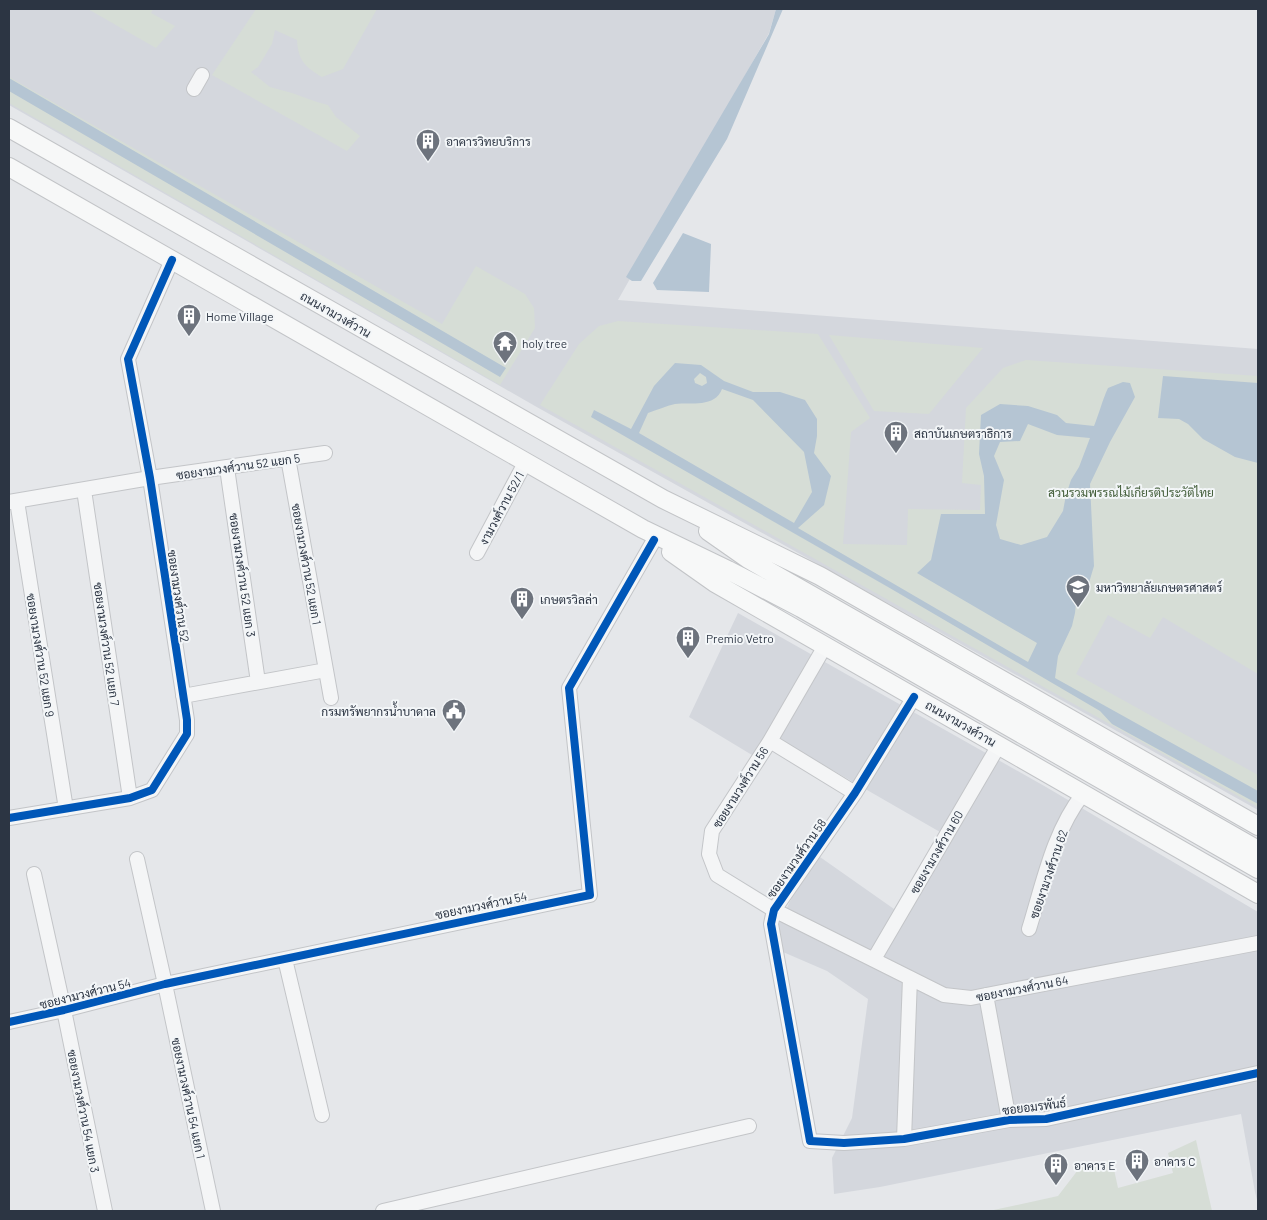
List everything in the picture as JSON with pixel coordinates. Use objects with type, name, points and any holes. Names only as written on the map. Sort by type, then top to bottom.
[{"type":"main road","name":"ถนนงามวงศ์วาน","points":[[9,128],[663,499],[820,576],[1258,826]]},
{"type":"main road","name":"ถนนงามวงศ์วาน","points":[[9,167],[648,534],[728,570],[801,608],[1258,868]]},
{"type":"main road","name":"ถนนงามวงศ์วาน","points":[[663,499],[748,559],[1258,850]]},
{"type":"main road","name":"ถนนงามวงศ์วาน","points":[[648,534],[715,583],[1258,894]]},
{"type":"street","points":[[194,88],[202,74]]},
{"type":"street","name":"ซอยงามวงศ์วาน 52","points":[[9,818],[130,798],[152,790],[187,734],[187,720],[150,478],[128,358],[172,260]]},
{"type":"street","name":"ซอยงามวงศ์วาน 52 แยก 5","points":[[13,502],[150,478],[325,452]]},
{"type":"street","name":"ซอยงามวงศ์วาน 52 แยก 1","points":[[288,458],[330,698]]},
{"type":"street","name":"งามวงศ์วาน 52/1","points":[[477,553],[525,463]]},
{"type":"street","name":"ซอยงามวงศ์วาน 52 แยก 3","points":[[227,468],[258,682]]},
{"type":"street","name":"ซอยงามวงศ์วาน 52 แยก 7","points":[[84,490],[130,798]]},
{"type":"street","name":"ซอยงามวงศ์วาน 52 แยก 9","points":[[13,502],[66,809]]},
{"type":"street","name":"ซอยงามวงศ์วาน 54","points":[[9,1022],[165,984],[590,895],[569,688],[648,534]]},
{"type":"street","name":"ซอยงามวงศ์วาน 56","points":[[774,910],[717,875],[709,854],[712,831],[770,741],[825,646]]},
{"type":"street","points":[[183,696],[326,670]]},
{"type":"street","name":"ซอยงามวงศ์วาน 58","points":[[810,1141],[771,924],[774,910],[854,793],[914,697]]},
{"type":"street","points":[[770,741],[854,793]]},
{"type":"street","name":"ซอยงามวงศ์วาน 60","points":[[874,959],[999,745]]},
{"type":"street","name":"ซอยงามวงศ์วาน 62","points":[[1029,929],[1057,838],[1083,794]]},
{"type":"street","name":"ซอยงามวงศ์วาน 54 แยก 1","points":[[137,859],[213,1211]]},
{"type":"street","name":"ซอยงามวงศ์วาน 54 แยก 3","points":[[34,874],[105,1211]]},
{"type":"street","name":"ซอยงามวงศ์วาน 64","points":[[774,910],[944,995],[971,998],[1258,943]]},
{"type":"street","points":[[285,959],[322,1115]]},
{"type":"street","points":[[904,1138],[910,978]]},
{"type":"street","points":[[986,995],[1009,1120]]},
{"type":"street","name":"ซอยอมรพันธ์","points":[[810,1141],[844,1143],[904,1138],[1009,1120],[1046,1119],[1258,1074]]},
{"type":"street","points":[[383,1211],[748,1126]]},
{"type":"shaded area","name":"มหาวิทยาลัยเกษตรศาสตร์","points":[[9,9],[776,9],[769,33],[618,300],[1258,349],[1258,810],[535,406],[9,105]]},
{"type":"shaded area","points":[[738,613],[1046,787],[1258,912],[1258,1204],[1241,1114],[880,1187],[834,1194],[832,1158],[852,1118],[868,999],[827,971],[783,952],[779,924],[797,887],[820,857],[894,909],[940,832],[768,733],[752,755],[689,717]]},
{"type":"green space","points":[[88,9],[153,9],[151,13],[175,26],[156,48]]},
{"type":"green space","points":[[256,9],[377,9],[343,69],[322,77],[311,70],[301,58],[297,40],[275,30],[272,44],[258,67],[251,72],[270,87],[328,105],[336,117],[360,136],[347,151],[212,75]]},
{"type":"green space","points":[[9,77],[442,324],[476,266],[525,294],[534,308],[535,328],[500,385],[9,103]]},
{"type":"green space","name":"สวนรวมพรรณไม้เกียรติประวัติไทย","points":[[618,321],[818,334],[870,418],[851,432],[843,544],[907,545],[908,509],[980,510],[981,485],[962,483],[966,408],[1003,368],[1026,360],[1258,376],[1258,674],[1163,617],[1150,638],[1108,615],[1076,674],[1258,775],[1258,807],[540,405],[579,344],[599,326]]},
{"type":"green space","points":[[829,335],[983,348],[929,414],[874,411]]},
{"type":"green space","points":[[1196,1140],[1212,1211],[989,1211],[1058,1196],[1081,1166],[1112,1160],[1118,1188],[1173,1173],[1168,1153]]},
{"type":"water","points":[[776,9],[783,9],[727,139],[641,281],[632,281],[626,277],[769,34]]},
{"type":"water","points":[[9,78],[506,368],[500,377],[9,91]]},
{"type":"water","points":[[683,233],[711,244],[709,292],[657,290],[653,283]]},
{"type":"water","points":[[675,363],[701,365],[724,381],[753,392],[780,392],[805,400],[817,419],[814,453],[831,476],[824,505],[798,528],[1028,662],[1037,643],[917,573],[931,560],[941,514],[985,514],[984,476],[979,454],[981,415],[1000,404],[1028,406],[1057,415],[1066,423],[1094,426],[1108,388],[1123,382],[1130,383],[1135,397],[1110,442],[1090,484],[1094,566],[1088,586],[1077,594],[1072,626],[1058,656],[1055,678],[1258,791],[1258,804],[1112,724],[1100,711],[591,417],[594,410],[631,429],[654,386]],"holes":[[[700,373],[706,377],[707,383],[702,386],[695,383],[694,379]],[[722,389],[753,400],[804,452],[812,492],[794,523],[639,433],[648,413],[675,404],[708,402],[719,395]],[[1028,424],[1057,435],[1090,438],[1079,467],[1071,480],[1063,511],[1047,537],[1021,545],[1000,539],[996,525],[1004,480],[994,456],[1000,442],[1020,441]]]},
{"type":"water","points":[[1163,376],[1258,383],[1258,463],[1235,457],[1203,439],[1188,424],[1179,419],[1158,418]]},
{"type":"cycle path","points":[[9,818],[130,798],[152,790],[187,734],[187,720],[150,478],[128,359],[172,260]]},
{"type":"cycle path","points":[[9,1022],[165,984],[590,895],[569,688],[654,540]]},
{"type":"cycle path","points":[[914,697],[855,793],[774,910],[771,924],[810,1141],[844,1143],[904,1139],[1009,1120],[1046,1119],[1258,1073]]},
{"type":"place","name":"อาคารวิทยบริการ","points":[[428,162]]},
{"type":"place","name":"Home Village","points":[[189,337]]},
{"type":"place","name":"holy tree","points":[[505,364]]},
{"type":"place","name":"สถาบันเกษตราธิการ","points":[[896,454]]},
{"type":"place","name":"มหาวิทยาลัยเกษตรศาสตร์","points":[[1078,608]]},
{"type":"place","name":"เกษตรวิลล่า","points":[[522,620]]},
{"type":"place","name":"Premio Vetro","points":[[688,659]]},
{"type":"place","name":"กรมทรัพยากรน้ำบาดาล","points":[[454,732]]},
{"type":"place","name":"อาคาร C","points":[[1137,1182]]},
{"type":"place","name":"อาคาร E","points":[[1056,1186]]}]
